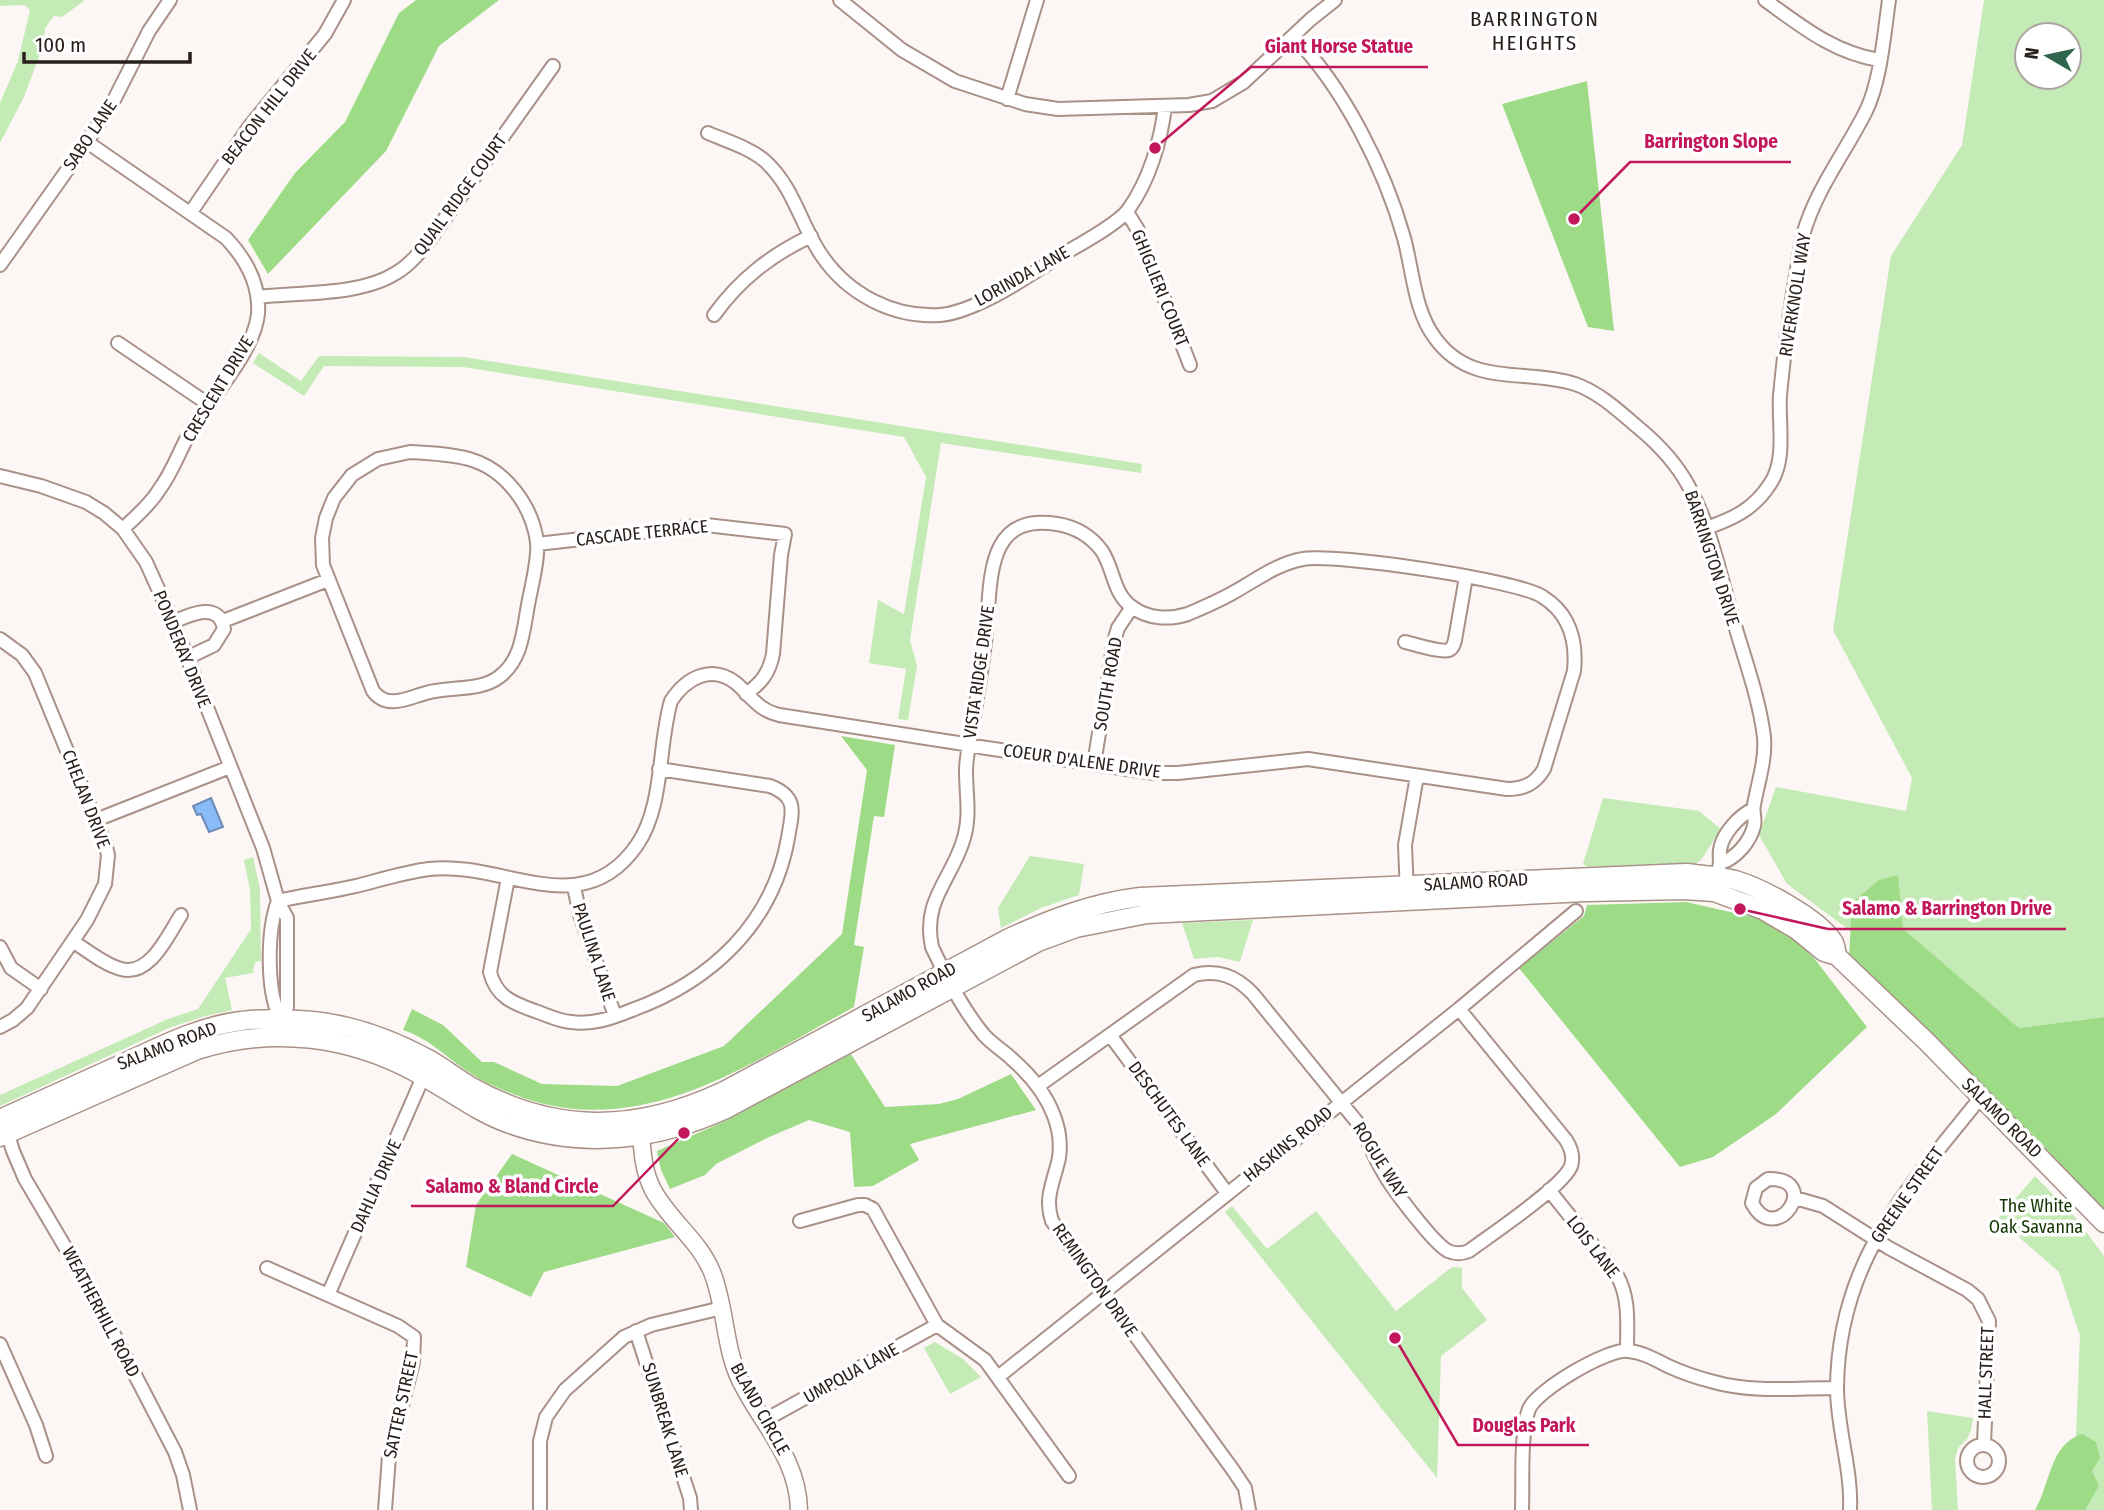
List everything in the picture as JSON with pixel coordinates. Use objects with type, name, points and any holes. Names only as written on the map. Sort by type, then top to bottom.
[{"type":"main road","name":"SALAMO ROAD","points":[[3,1127],[183,1055],[281,1028],[332,1024],[379,1036],[432,1061],[491,1096],[537,1114],[641,1128],[681,1127],[726,1109],[949,979],[1007,939],[1052,918],[1119,900],[1407,893],[1672,873],[1717,877],[1742,883],[1765,892],[1799,912],[1834,941],[1838,956],[1889,1004],[2104,1223]]},
{"type":"main road","name":"SALAMO ROAD","points":[[281,1028],[362,1048],[423,1077],[471,1107],[536,1132],[592,1139],[641,1128]]},
{"type":"street","name":"SABO LANE","points":[[0,265],[87,142],[170,0]]},
{"type":"street","name":"BEACON HILL DRIVE","points":[[191,212],[249,127],[325,34],[344,0]]},
{"type":"street","points":[[840,0],[896,46],[959,83],[1007,99],[1058,109],[1202,104],[1223,96],[1244,82],[1335,0]]},
{"type":"street","points":[[1007,99],[1037,0]]},
{"type":"street","points":[[1765,0],[1806,31],[1830,45],[1880,60]]},
{"type":"street","name":"RIVERKNOLL WAY","points":[[1706,528],[1735,518],[1752,505],[1772,482],[1777,468],[1780,396],[1802,235],[1830,171],[1867,109],[1880,60],[1889,0]]},
{"type":"street","name":"BARRINGTON DRIVE","points":[[1293,36],[1334,84],[1380,173],[1403,236],[1419,307],[1436,339],[1456,359],[1479,370],[1575,384],[1596,395],[1643,432],[1668,456],[1688,485],[1706,528],[1751,682],[1764,740],[1761,773],[1753,808],[1755,825],[1734,859],[1717,877]]},
{"type":"street","name":"QUAIL RIDGE COURT","points":[[258,297],[354,288],[379,282],[398,272],[417,256],[433,235],[553,66]]},
{"type":"street","name":"LORINDA LANE","points":[[708,133],[763,159],[786,188],[822,257],[850,286],[866,298],[898,310],[942,315],[991,298],[1090,238],[1127,212],[1148,172],[1160,136],[1165,106]]},
{"type":"street","name":"CRESCENT DRIVE","points":[[87,142],[221,234],[238,250],[251,274],[258,297],[258,317],[243,354],[208,404],[159,492],[123,529]]},
{"type":"street","name":"GHIGLIERI COURT","points":[[1127,212],[1138,230],[1190,366]]},
{"type":"street","points":[[714,315],[727,297],[761,264],[811,236]]},
{"type":"street","points":[[118,343],[208,404]]},
{"type":"street","points":[[427,453],[469,459],[486,466],[521,498],[532,522],[537,544],[520,648],[506,671],[486,684],[438,689],[398,702],[379,699],[373,691],[328,580],[323,565],[322,537],[334,498],[352,475],[364,466],[390,455],[427,453]]},
{"type":"street","name":"PONDERAY DRIVE","points":[[0,476],[41,486],[86,502],[123,529],[146,562],[173,622],[263,848],[278,901],[287,918],[287,1007],[281,1028]]},
{"type":"street","name":"VISTA RIDGE DRIVE","points":[[949,979],[932,947],[929,922],[934,902],[963,843],[967,827],[966,769],[996,552],[1008,535],[1033,522],[1063,525],[1079,530],[1101,550],[1119,593],[1132,607]]},
{"type":"street","name":"CASCADE TERRACE","points":[[537,544],[706,525],[785,534],[770,668],[758,686],[746,694]]},
{"type":"street","name":"COEUR D'ALENE DRIVE","points":[[278,901],[427,869],[464,869],[553,886],[574,887],[603,876],[615,868],[637,845],[652,812],[671,701],[683,684],[704,675],[720,675],[738,685],[768,712],[779,715],[1137,771],[1178,773],[1308,759],[1518,789],[1537,779],[1544,769],[1574,671],[1572,634],[1564,618],[1550,602],[1526,588],[1338,558],[1314,558],[1286,564],[1234,593],[1180,617],[1149,616],[1132,607]]},
{"type":"street","points":[[1405,642],[1439,650],[1448,651],[1452,648],[1466,577]]},
{"type":"street","points":[[223,621],[328,580]]},
{"type":"street","name":"SOUTH ROAD","points":[[1094,764],[1114,640],[1118,628],[1132,607]]},
{"type":"street","points":[[173,622],[208,611],[218,615],[223,621],[221,638],[214,645],[187,658]]},
{"type":"street","name":"CHELAN DRIVE","points":[[0,639],[22,655],[35,673],[108,855],[106,875],[97,901],[74,942],[27,1008],[0,1027]]},
{"type":"street","points":[[96,820],[230,767]]},
{"type":"street","points":[[508,878],[490,972],[498,992],[514,1003],[560,1020],[587,1023],[660,1000],[696,979],[724,954],[759,916],[771,896],[785,856],[792,807],[786,794],[761,784],[659,769]]},
{"type":"street","points":[[1407,893],[1405,845],[1417,776]]},
{"type":"street","points":[[1717,877],[1720,848],[1741,815],[1753,808]]},
{"type":"street","name":"PAULINA LANE","points":[[574,887],[580,915],[615,1016]]},
{"type":"street","name":"HASKINS ROAD","points":[[998,1377],[1459,1009],[1576,911]]},
{"type":"street","points":[[74,942],[119,969],[136,969],[144,966],[160,948],[181,915]]},
{"type":"street","points":[[0,947],[11,968],[41,989]]},
{"type":"street","name":"ROGUE WAY","points":[[1038,1086],[1194,975],[1211,972],[1230,976],[1253,993],[1341,1102],[1367,1136],[1386,1178],[1438,1244],[1446,1250],[1459,1253],[1469,1251],[1549,1190],[1570,1168],[1570,1148],[1459,1009]]},
{"type":"street","name":"REMINGTON DRIVE","points":[[949,979],[983,1034],[1012,1058],[1038,1086],[1053,1114],[1060,1144],[1048,1199],[1052,1221],[1245,1488],[1249,1510]]},
{"type":"street","name":"DESCHUTES LANE","points":[[1110,1035],[1227,1193]]},
{"type":"street","name":"DAHLIA DRIVE","points":[[328,1294],[423,1077]]},
{"type":"street","name":"GREENE STREET","points":[[1850,1510],[1837,1388],[1848,1309],[1859,1272],[1874,1239],[1908,1188],[1981,1097]]},
{"type":"street","name":"WEATHERHILL ROAD","points":[[3,1127],[20,1168],[94,1296],[175,1452],[190,1510]]},
{"type":"street","name":"BLAND CIRCLE","points":[[641,1128],[645,1167],[653,1190],[702,1253],[714,1276],[734,1367],[749,1397],[788,1459],[795,1480],[799,1510]]},
{"type":"street","name":"LOIS LANE","points":[[1549,1190],[1617,1275],[1624,1288],[1627,1300],[1627,1350]]},
{"type":"street","name":"HALL STREET","points":[[1795,1198],[1823,1206],[1978,1299],[1989,1321],[1984,1444]]},
{"type":"street","points":[[800,1222],[858,1205],[873,1209],[937,1325],[975,1350],[998,1377],[1069,1476]]},
{"type":"street","name":"SATTER STREET","points":[[267,1268],[400,1326],[414,1337],[413,1362],[389,1456],[385,1510]]},
{"type":"street","points":[[540,1510],[540,1441],[546,1417],[565,1390],[617,1342],[636,1331],[722,1308]]},
{"type":"street","name":"UMPQUA LANE","points":[[765,1420],[937,1325]]},
{"type":"street","name":"SUNBREAK LANE","points":[[636,1331],[690,1498],[691,1510]]},
{"type":"street","points":[[0,1344],[36,1425],[46,1456]]},
{"type":"street","points":[[1522,1510],[1525,1430],[1531,1405],[1538,1395],[1550,1387],[1611,1353],[1627,1350],[1688,1374],[1733,1386],[1837,1388]]},
{"type":"green space","points":[[0,0],[85,0],[62,17],[54,16],[45,28],[43,46],[24,97],[0,143],[0,103],[18,61],[30,10],[24,5],[0,6]]},
{"type":"green space","points":[[416,0],[499,0],[439,46],[386,151],[268,274],[248,240],[295,173],[345,122],[399,13]]},
{"type":"green space","points":[[1984,0],[2104,0],[2104,1017],[2019,1028],[1902,929],[1853,903],[1852,932],[1787,884],[1759,835],[1776,787],[1906,811],[1912,778],[1833,630],[1891,256],[1962,145]]},
{"type":"green space","points":[[1587,81],[1614,331],[1588,327],[1502,104]]},
{"type":"green space","points":[[259,353],[301,381],[319,356],[464,357],[1142,464],[1141,473],[941,443],[910,640],[917,666],[908,720],[898,719],[906,669],[869,663],[878,600],[904,614],[926,477],[904,437],[463,367],[324,366],[304,396],[253,363]]},
{"type":"green space","points":[[841,736],[895,745],[884,817],[874,816],[854,945],[864,947],[854,1007],[773,1052],[691,1091],[648,1104],[604,1110],[559,1107],[513,1094],[480,1079],[430,1044],[403,1030],[412,1009],[443,1025],[482,1062],[494,1062],[542,1084],[617,1086],[724,1046],[842,934],[867,770]]},
{"type":"green space","points":[[1603,798],[1699,811],[1721,829],[1701,860],[1694,865],[1588,867],[1583,864]]},
{"type":"green space","points":[[1030,856],[1084,864],[1079,895],[1041,908],[1001,928],[998,908]]},
{"type":"green space","points":[[253,857],[260,889],[261,961],[255,962],[253,973],[225,978],[232,1010],[169,1028],[0,1106],[0,1095],[168,1019],[198,1009],[251,929],[250,890],[244,860]]},
{"type":"green space","points":[[1898,875],[1903,929],[2019,1028],[2104,1017],[2104,1213],[2043,1145],[1849,957],[1852,903],[1879,880]]},
{"type":"green space","points":[[1686,902],[1775,922],[1814,958],[1867,1027],[1776,1114],[1713,1157],[1680,1167],[1519,968],[1584,916],[1587,905]]},
{"type":"green space","points":[[1253,920],[1240,962],[1218,957],[1194,959],[1182,923]]},
{"type":"green space","points":[[851,1054],[885,1107],[939,1104],[958,1099],[1011,1074],[1036,1110],[910,1144],[919,1160],[873,1186],[854,1187],[850,1132],[809,1120],[716,1164],[705,1175],[670,1189],[661,1170],[657,1151],[725,1121]]},
{"type":"green space","points":[[512,1154],[664,1223],[675,1237],[544,1272],[531,1297],[466,1267],[476,1205]]},
{"type":"green space","name":"The White Oak Savanna","points":[[2035,1176],[2076,1218],[2104,1256],[2104,1510],[2060,1510],[2076,1435],[2080,1336],[2059,1272],[1998,1219]]},
{"type":"green space","points":[[1232,1206],[1267,1249],[1316,1211],[1396,1311],[1452,1267],[1462,1268],[1462,1288],[1487,1320],[1441,1356],[1437,1478],[1225,1212]]},
{"type":"green space","points":[[935,1342],[963,1359],[981,1377],[950,1394],[924,1348]]},
{"type":"green space","points":[[1927,1411],[1973,1418],[1967,1439],[1958,1448],[1955,1458],[1958,1510],[1932,1510]]},
{"type":"green space","points":[[2082,1434],[2096,1442],[2100,1458],[2092,1471],[2099,1486],[2085,1510],[2035,1510],[2057,1456],[2071,1439]]},
{"type":"water","points":[[211,798],[223,827],[209,832],[201,814],[197,815],[193,806]]},
{"type":"place","name":"Giant Horse Statue","points":[[1155,148]]},
{"type":"place","name":"Barrington Slope","points":[[1574,219]]},
{"type":"place","name":"Salamo & Barrington Drive","points":[[1740,909]]},
{"type":"place","name":"Salamo & Bland Circle","points":[[684,1133]]},
{"type":"place","name":"Douglas Park","points":[[1395,1338]]},
{"type":"district","name":"BARRINGTON HEIGHTS","points":[[1535,31]]}]
